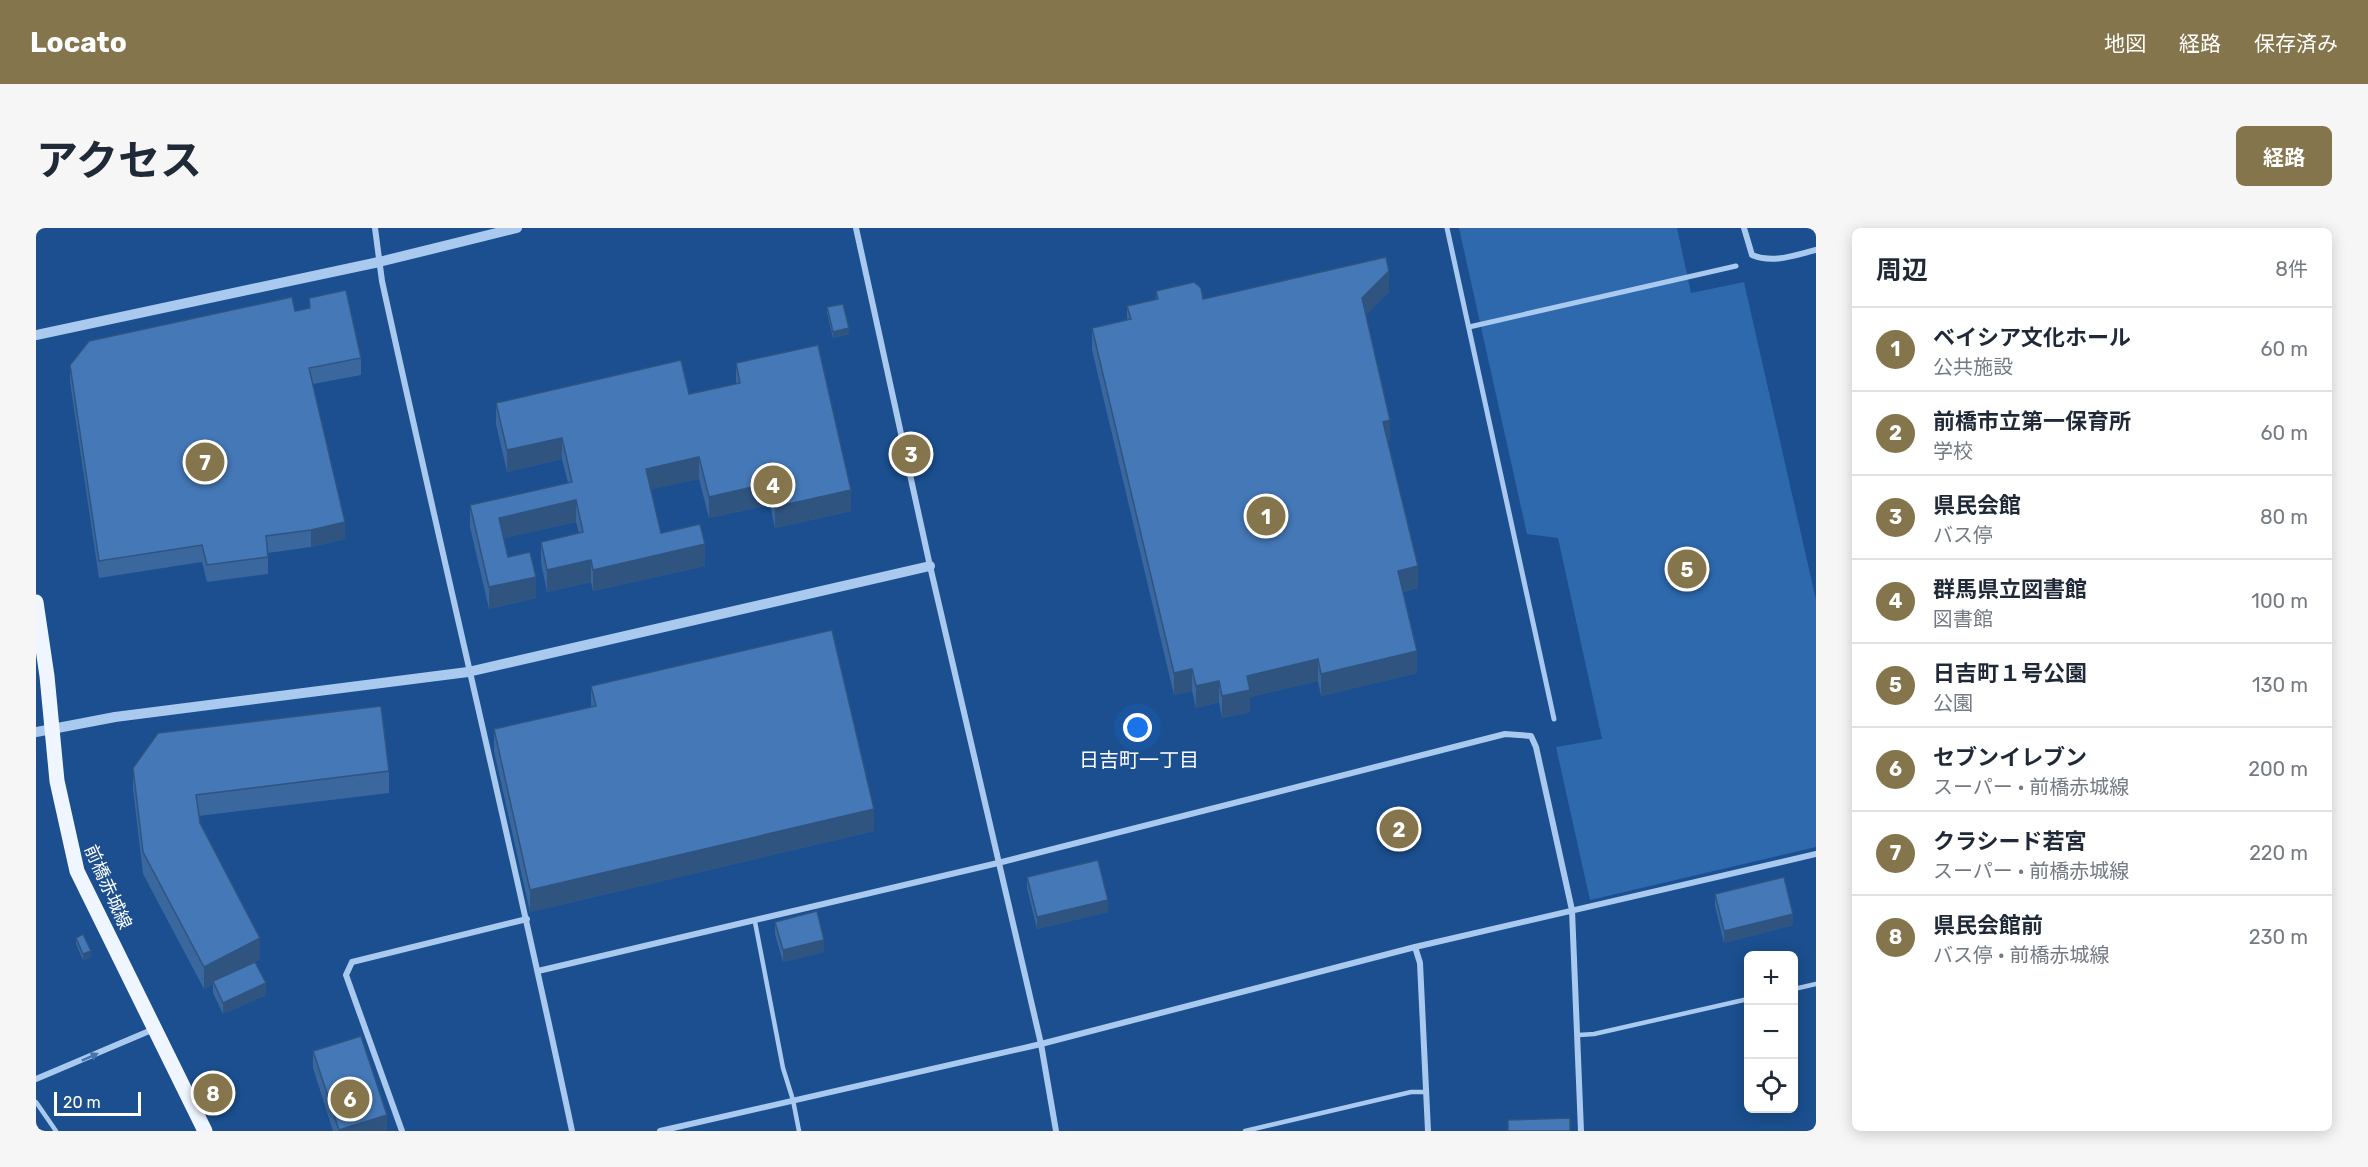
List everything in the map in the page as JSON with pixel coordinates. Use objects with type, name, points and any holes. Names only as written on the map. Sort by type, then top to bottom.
[{"type":"main road","name":"前橋赤城線","points":[[36,602],[57,781],[77,871],[205,1131]]},
{"type":"street","points":[[375,228],[379,262],[468,672],[527,919],[572,1131]]},
{"type":"street","points":[[36,335],[379,262],[517,228]]},
{"type":"street","points":[[856,228],[930,566],[1041,1044],[1056,1131]]},
{"type":"street","points":[[1447,228],[1554,719]]},
{"type":"street","points":[[1744,228],[1752,255],[1762,259],[1773,260],[1816,250]]},
{"type":"street","points":[[1469,327],[1736,266]]},
{"type":"street","points":[[36,732],[115,717],[468,672],[930,566]]},
{"type":"street","points":[[538,971],[756,922],[998,863],[1505,734],[1521,734],[1531,736],[1536,747],[1572,910],[1579,1035],[1581,1131]]},
{"type":"street","points":[[660,1131],[1041,1044],[1415,947],[1816,854]]},
{"type":"street","points":[[402,1131],[346,975],[352,962],[527,919]]},
{"type":"street","points":[[1415,947],[1420,963],[1428,1131]]},
{"type":"street","points":[[36,1079],[154,1029]]},
{"type":"lane","points":[[756,922],[783,1068],[793,1100],[799,1131]]},
{"type":"lane","points":[[1798,988],[1816,984]]},
{"type":"lane","points":[[1579,1035],[1594,1034],[1744,1000]]},
{"type":"lane","points":[[1245,1131],[1411,1092],[1426,1092]]},
{"type":"lane","points":[[36,1102],[56,1131]]},
{"type":"shaded area","points":[[1459,228],[1677,228],[1691,293],[1744,282],[1816,600],[1816,847],[1590,900],[1556,747],[1602,739],[1558,538],[1527,534]]},
{"type":"building","points":[[1386,257],[1389,271],[1362,298],[1390,420],[1383,422],[1418,566],[1398,571],[1417,651],[1321,674],[1318,659],[1247,676],[1250,690],[1222,696],[1219,681],[1196,686],[1192,669],[1174,673],[1092,328],[1131,319],[1127,306],[1158,299],[1156,291],[1194,282],[1201,288],[1203,299]]},
{"type":"building","points":[[346,290],[361,358],[309,368],[345,522],[311,530],[266,536],[268,557],[207,565],[202,545],[99,561],[70,365],[89,341],[292,297],[295,311],[310,308],[309,298]]},
{"type":"building","points":[[843,304],[849,328],[833,332],[827,307]]},
{"type":"building","points":[[818,345],[851,490],[775,507],[770,483],[709,497],[699,457],[646,469],[661,533],[700,524],[705,544],[593,570],[591,560],[547,570],[541,542],[583,532],[576,500],[499,518],[508,557],[530,552],[536,577],[489,587],[470,505],[572,482],[562,438],[507,450],[496,403],[681,360],[689,394],[740,383],[736,363]]},
{"type":"building","points":[[832,630],[874,809],[530,890],[494,729],[596,706],[591,686]]},
{"type":"building","points":[[381,706],[389,771],[196,795],[200,823],[260,938],[204,967],[143,852],[133,768],[158,733]]},
{"type":"building","points":[[1098,860],[1108,900],[1037,917],[1027,877]]},
{"type":"building","points":[[1784,877],[1793,914],[1724,931],[1715,894]]},
{"type":"building","points":[[817,911],[824,940],[783,950],[775,922]]},
{"type":"building","points":[[83,934],[91,951],[83,954],[76,938]]},
{"type":"building","points":[[255,962],[266,983],[223,1003],[213,981]]},
{"type":"building","points":[[361,1036],[387,1115],[339,1130],[313,1051]]},
{"type":"building","points":[[1570,1118],[1570,1131],[1508,1131],[1508,1120]]},
{"type":"place","name":"県民会館","points":[[911,454]]},
{"type":"place","name":"クラシード若宮","points":[[205,462]]},
{"type":"place","name":"群馬県立図書館","points":[[773,485]]},
{"type":"place","name":"ベイシア文化ホール","points":[[1266,516]]},
{"type":"place","name":"日吉町１号公園","points":[[1687,569]]},
{"type":"place","name":"前橋市立第一保育所","points":[[1399,829]]},
{"type":"place","name":"県民会館前","points":[[213,1093]]},
{"type":"place","name":"セブンイレブン","points":[[350,1099]]},
{"type":"district","name":"日吉町一丁目","points":[[1139,760]]}]
